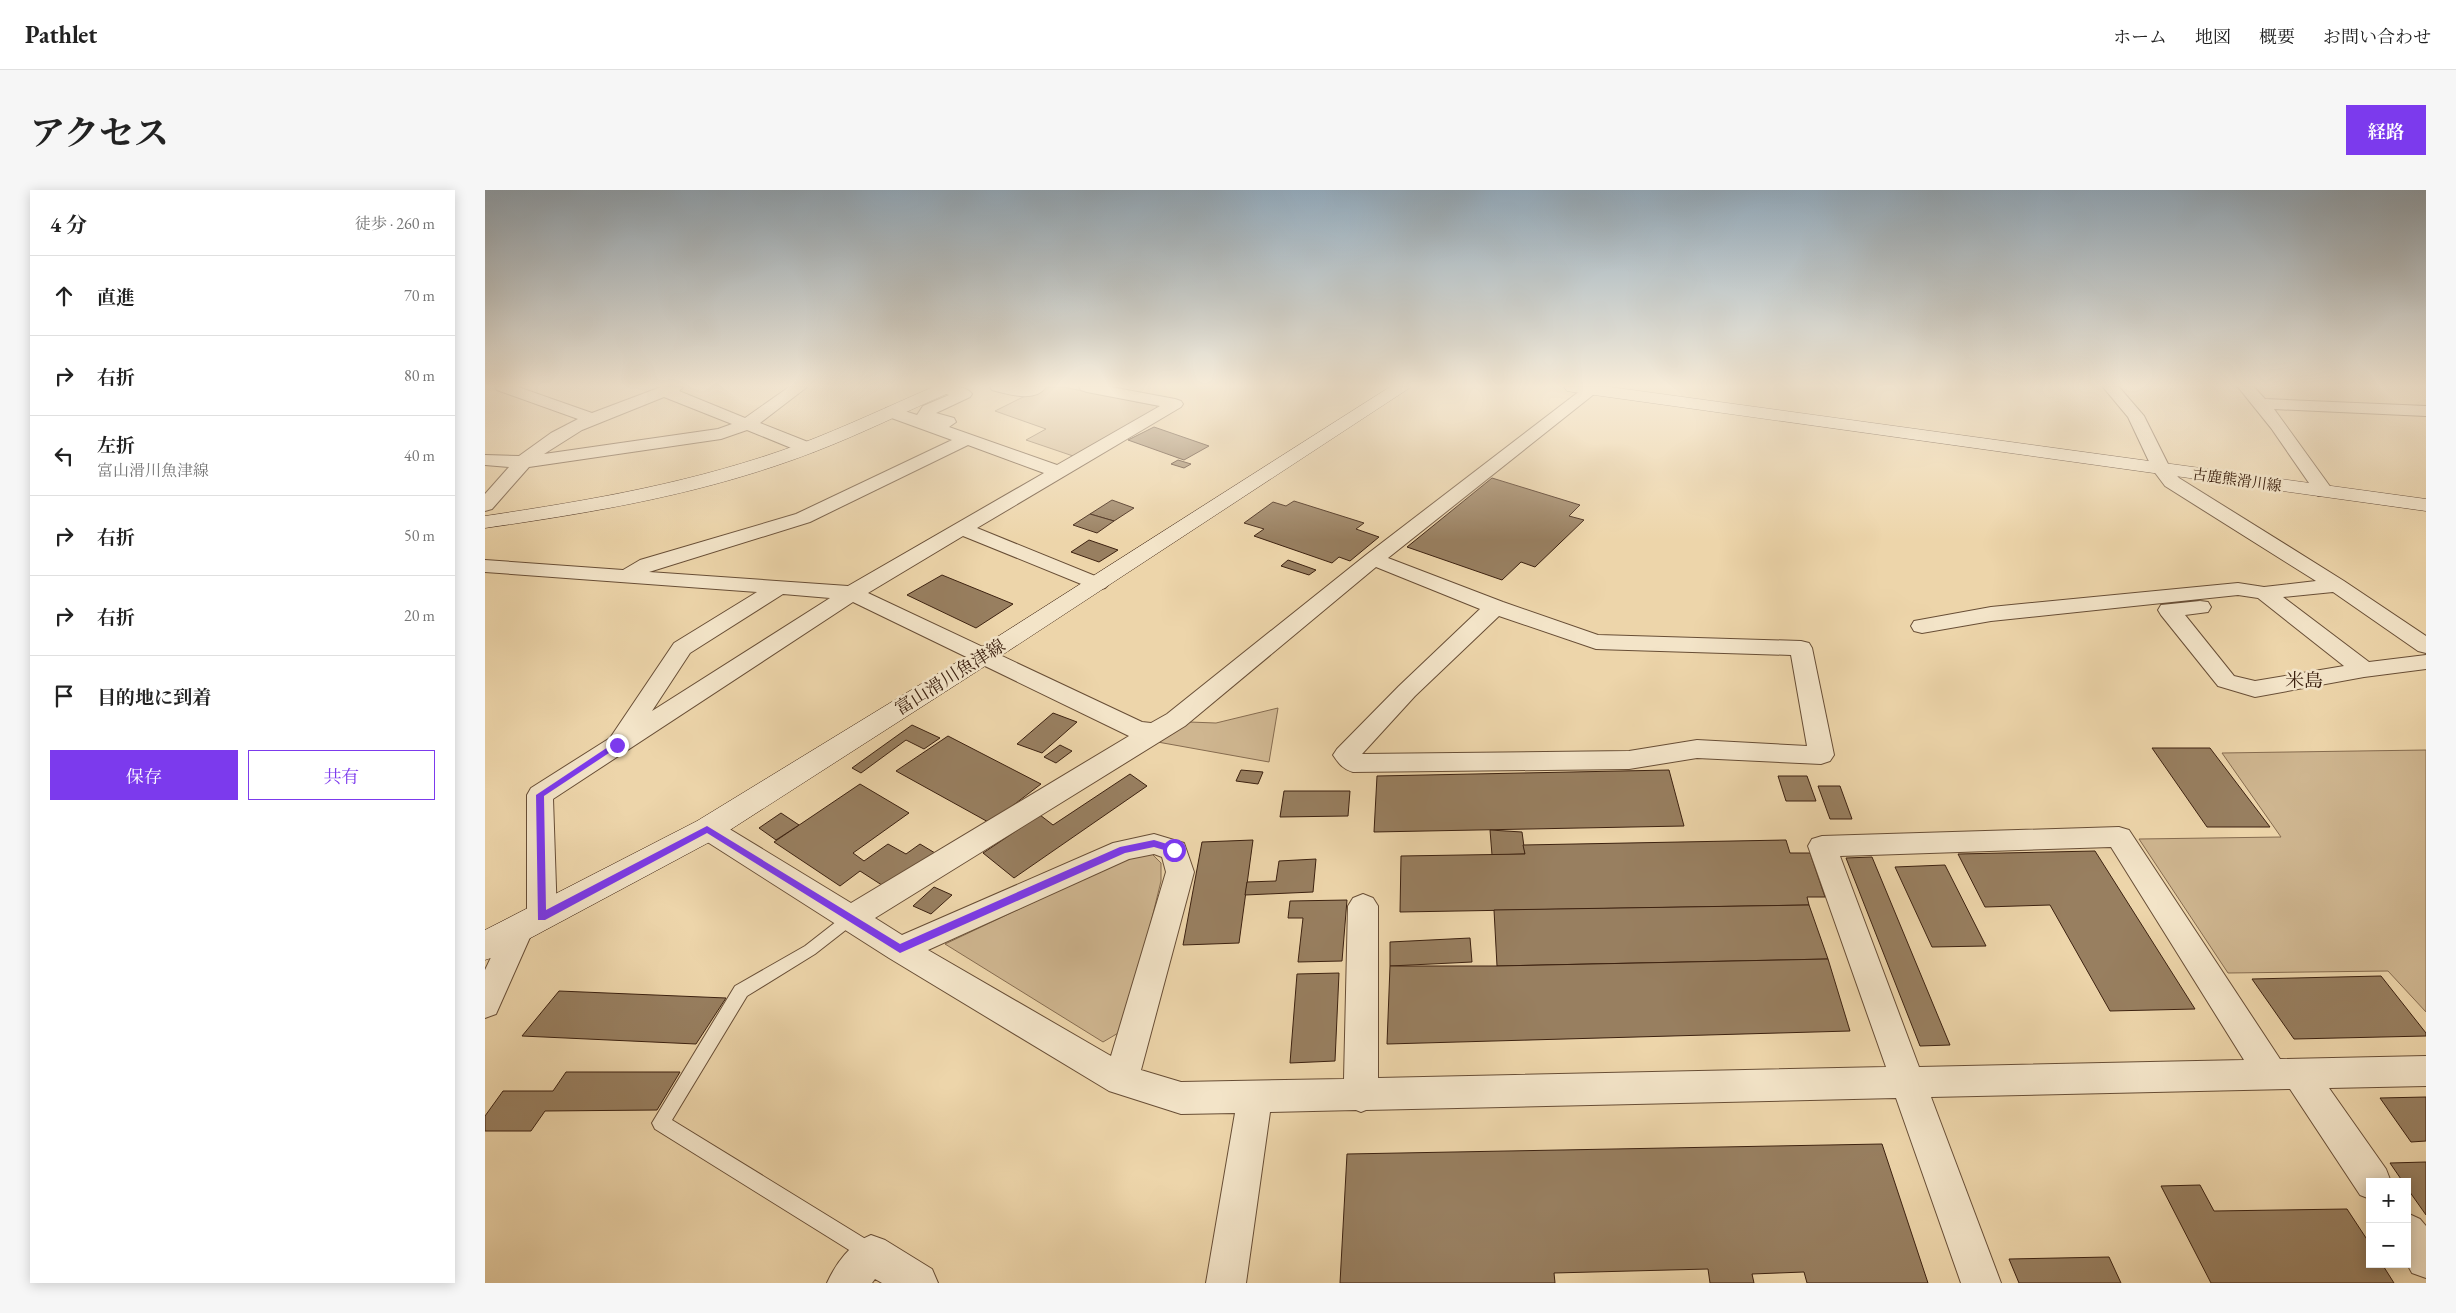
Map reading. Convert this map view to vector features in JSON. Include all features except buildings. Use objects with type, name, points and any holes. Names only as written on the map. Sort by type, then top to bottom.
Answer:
[{"type":"main road","points":[[485,522],[590,507],[656,493],[807,448],[831,438]]},
{"type":"main road","name":"富山滑川魚津線","points":[[485,946],[707,829],[985,656],[1323,438]]},
{"type":"main road","name":"古鹿熊滑川線","points":[[1940,438],[2426,505]]},
{"type":"street","points":[[485,506],[523,462],[556,438]]},
{"type":"street","points":[[485,460],[523,462],[693,438]]},
{"type":"street","points":[[780,438],[807,448]]},
{"type":"street","points":[[960,438],[1058,472]]},
{"type":"street","points":[[485,1004],[531,922],[540,795],[852,593],[1116,438]]},
{"type":"street","points":[[851,918],[1176,720],[1373,559],[1529,438]]},
{"type":"street","points":[[2147,438],[2162,470],[2172,482],[2337,585],[2426,646]]},
{"type":"street","points":[[2285,438],[2325,492]]},
{"type":"street","points":[[626,577],[647,564],[803,518],[965,440]]},
{"type":"street","points":[[962,529],[1098,584]]},
{"type":"street","points":[[1373,559],[1495,607],[1597,642],[1801,648],[1821,755],[1697,749],[1629,760],[1353,763],[1346,755],[1407,691],[1495,607]]},
{"type":"street","points":[[485,566],[852,593],[1137,730],[1155,732]]},
{"type":"street","points":[[2337,585],[2169,610],[2227,682],[2255,689],[2364,670],[2426,662]]},
{"type":"street","points":[[617,745],[682,648],[777,588]]},
{"type":"street","points":[[1922,626],[1991,614],[2238,588],[2268,596],[2364,670]]},
{"type":"street","points":[[707,829],[900,948],[1121,1080],[1181,1098],[1361,1096],[2426,1071]]},
{"type":"street","points":[[1981,1283],[1822,846],[2119,837],[2285,1074],[2370,1178]]},
{"type":"street","points":[[900,948],[1123,850],[1154,844],[1174,850],[1180,872],[1121,1080]]},
{"type":"street","points":[[1361,1096],[1363,906]]},
{"type":"street","points":[[1226,1283],[1255,1098]]},
{"type":"street","points":[[2411,1238],[2426,1260]]},
{"type":"street","points":[[847,1283],[871,1254],[918,1283]]},
{"type":"lane","points":[[851,918],[810,950],[741,991],[661,1123],[871,1254]]},
{"type":"shaded area","points":[[1030,438],[1108,438],[1076,457],[1026,440]]},
{"type":"shaded area","points":[[1278,708],[1269,762],[1152,741],[1174,733],[1189,722],[1216,723]]},
{"type":"shaded area","points":[[2426,750],[2426,1012],[2388,971],[2228,973],[2139,839],[2281,837],[2222,753]]},
{"type":"shaded area","points":[[1136,854],[1152,854],[1161,863],[1161,881],[1125,1029],[1103,1042],[945,944]]},
{"type":"district","name":"米島","points":[[2304,680]]},
{"type":"route","points":[[617,745],[540,795],[542,917],[707,829],[900,948],[1123,850],[1154,844],[1174,850]]}]
